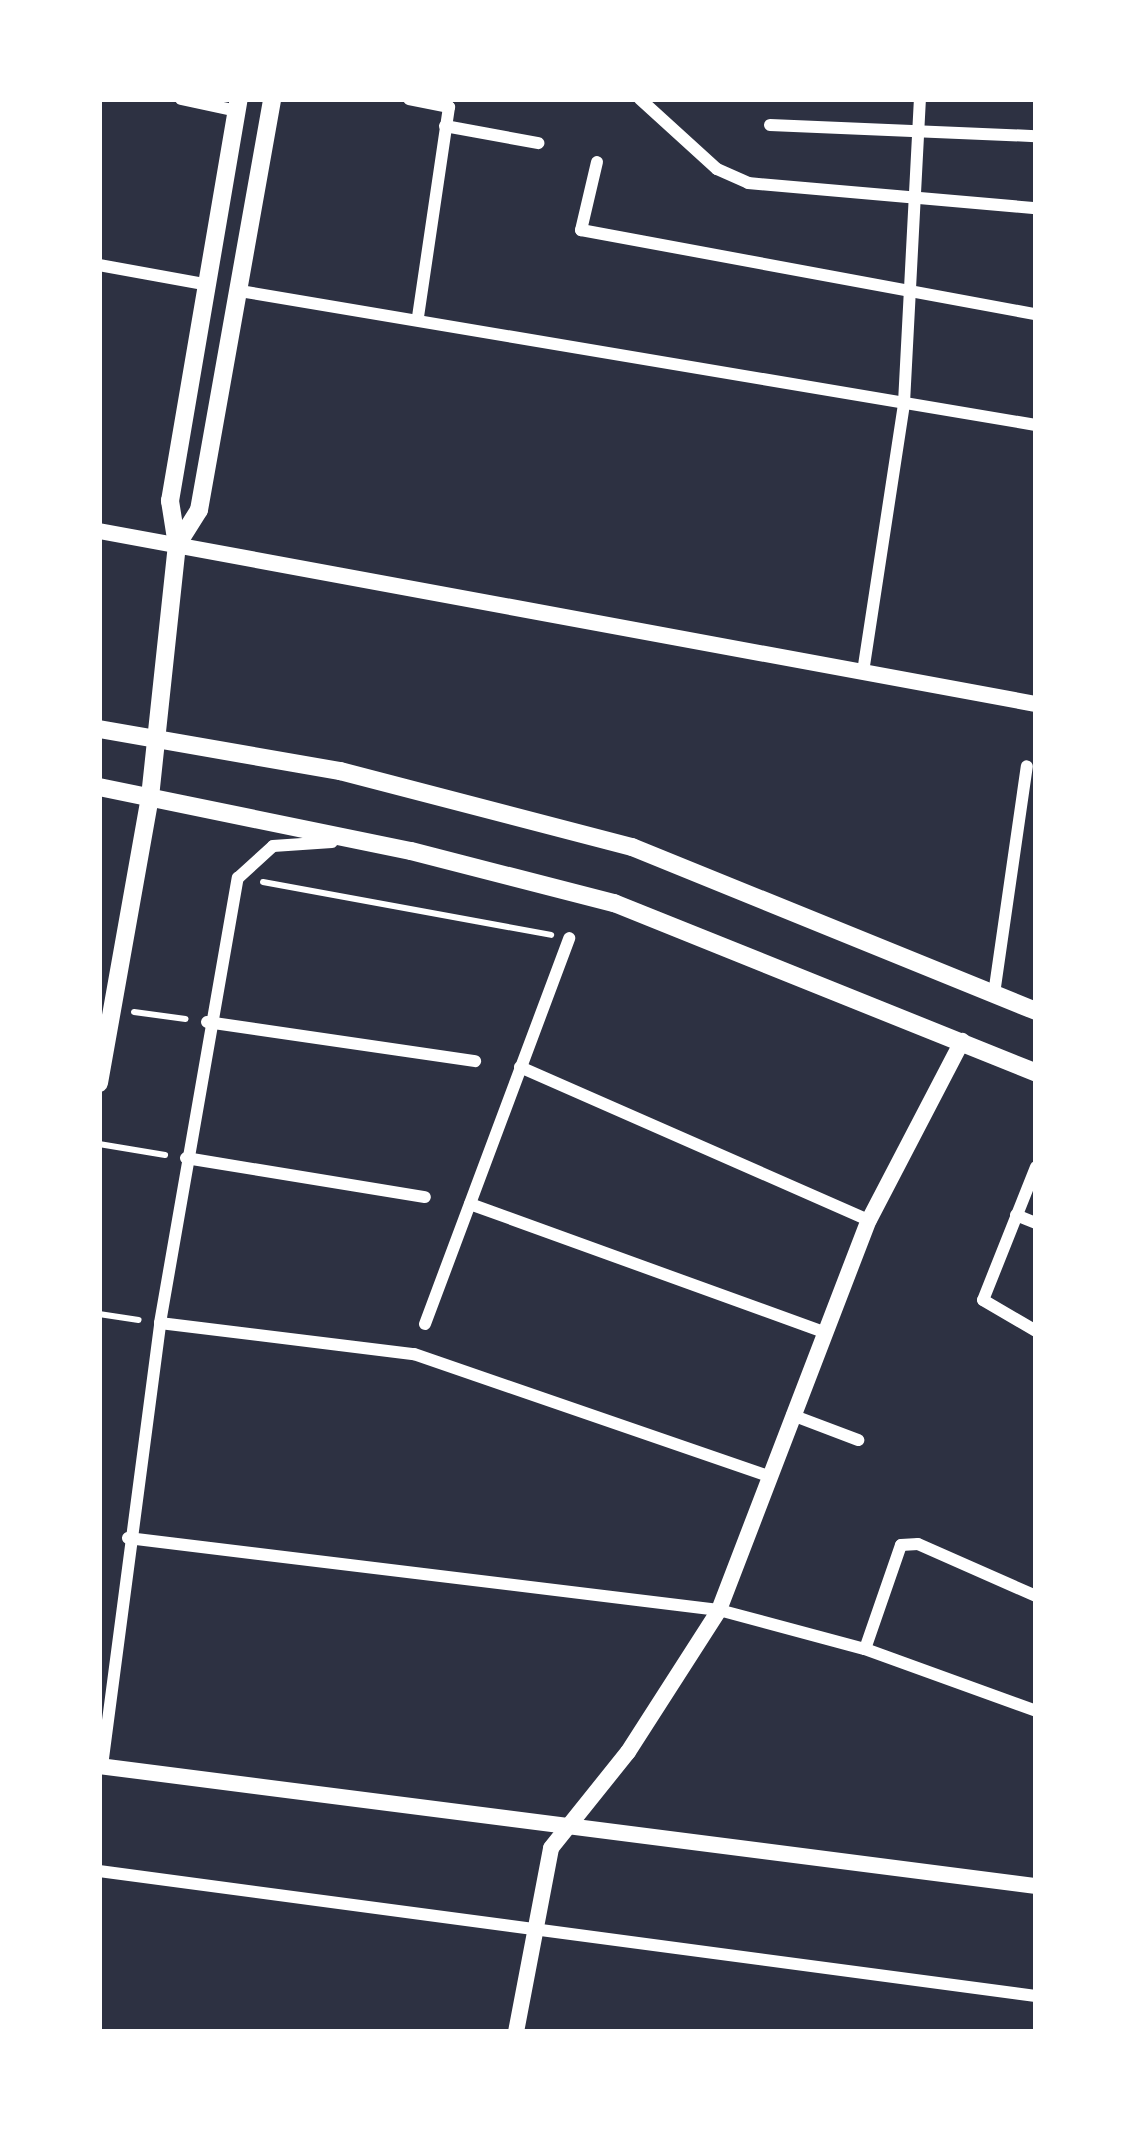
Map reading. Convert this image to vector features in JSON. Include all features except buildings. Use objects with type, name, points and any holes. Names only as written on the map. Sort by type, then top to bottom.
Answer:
[{"type":"main road","points":[[177,545],[199,510],[272,99]]},
{"type":"main road","points":[[99,1083],[102,1044],[150,797],[177,545],[170,501],[238,105]]},
{"type":"main road","points":[[99,729],[340,771],[632,847],[1036,1011]]},
{"type":"main road","points":[[99,788],[411,851],[614,903],[1036,1073]]},
{"type":"street","points":[[181,99],[238,105]]},
{"type":"street","points":[[409,99],[449,107],[418,318]]},
{"type":"street","points":[[640,99],[717,169],[748,183],[1036,208]]},
{"type":"street","points":[[863,672],[904,403],[920,99]]},
{"type":"street","points":[[770,125],[1036,136]]},
{"type":"street","points":[[445,126],[538,143]]},
{"type":"street","points":[[597,162],[581,230],[913,297],[1036,314]]},
{"type":"street","points":[[99,265],[209,285]]},
{"type":"street","points":[[240,291],[1036,425]]},
{"type":"street","points":[[99,532],[1036,704]]},
{"type":"street","points":[[994,994],[1027,766]]},
{"type":"street","points":[[411,851],[274,846],[238,878],[207,1022],[160,1323],[100,1766],[569,1822],[1036,1886]]},
{"type":"street","points":[[425,1324],[568,938]]},
{"type":"street","points":[[207,1022],[475,1060]]},
{"type":"street","points":[[516,2032],[551,1848],[628,1753],[718,1610],[766,1475],[869,1220],[962,1041]]},
{"type":"street","points":[[520,1067],[869,1220]]},
{"type":"street","points":[[186,1158],[425,1197]]},
{"type":"street","points":[[1036,1167],[983,1300],[1036,1331]]},
{"type":"street","points":[[470,1204],[823,1332]]},
{"type":"street","points":[[1016,1215],[1036,1223]]},
{"type":"street","points":[[160,1323],[414,1354],[766,1475]]},
{"type":"street","points":[[792,1415],[858,1440]]},
{"type":"street","points":[[128,1538],[718,1610],[865,1649],[1036,1711]]},
{"type":"street","points":[[865,1649],[902,1545],[918,1544],[1036,1596]]},
{"type":"street","points":[[99,1871],[1036,1996]]},
{"type":"path","points":[[238,878],[568,938]]},
{"type":"path","points":[[112,1009],[207,1022]]},
{"type":"path","points":[[99,1144],[186,1158]]},
{"type":"path","points":[[99,1314],[160,1323]]}]
